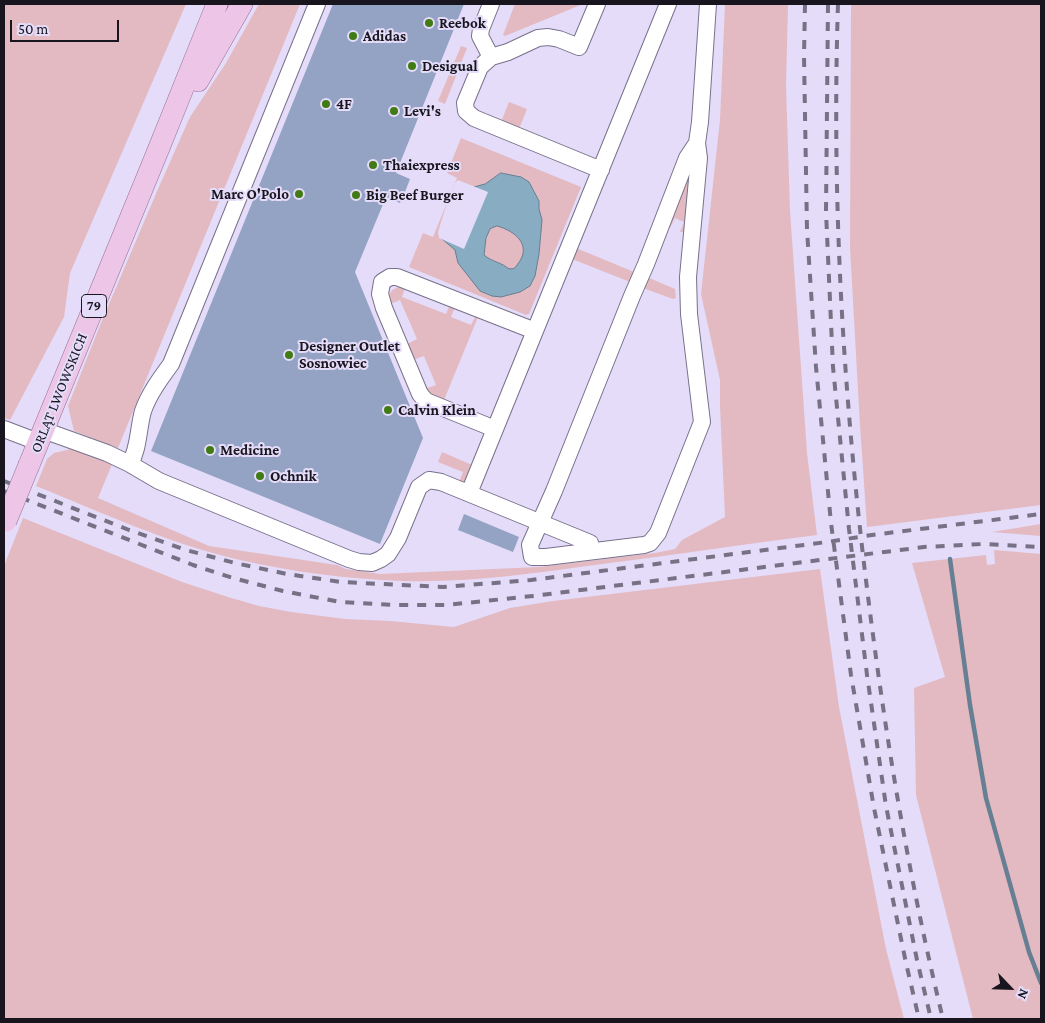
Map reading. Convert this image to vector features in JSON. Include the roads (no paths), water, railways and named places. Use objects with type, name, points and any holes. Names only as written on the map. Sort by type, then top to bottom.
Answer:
[{"type":"main road","name":"ORLĄT LWOWSKICH","points":[[5,524],[217,4]]},
{"type":"main road","name":"ORLĄT LWOWSKICH","points":[[159,148],[242,4]]},
{"type":"lane","points":[[130,464],[135,456],[138,432],[144,411],[152,392],[171,364],[318,4]]},
{"type":"lane","points":[[491,4],[480,36],[491,57]]},
{"type":"lane","points":[[597,4],[579,47],[548,37],[538,38],[508,52],[491,57],[480,67],[465,103],[466,111],[474,118],[601,170]]},
{"type":"lane","points":[[469,493],[668,4]]},
{"type":"lane","points":[[697,143],[687,158],[646,264],[530,545],[532,557],[546,557],[650,543],[658,533],[702,422],[689,314],[688,277],[699,158],[697,143],[708,4]]},
{"type":"lane","points":[[495,429],[426,401],[420,394],[384,308],[380,294],[382,282],[390,277],[397,277],[535,331]]},
{"type":"lane","points":[[4,429],[41,436],[107,453],[159,481],[193,496],[359,562],[372,563],[388,554],[398,538],[419,487],[429,480],[441,482],[590,543],[592,550]]},
{"type":"water","points":[[501,173],[521,177],[529,182],[539,201],[542,220],[535,276],[530,286],[520,292],[501,297],[492,296],[480,291],[458,263],[455,250],[441,238],[474,187],[485,184]],"holes":[[[497,226],[516,236],[523,246],[522,258],[512,269],[484,255],[486,238],[490,229]]]},
{"type":"waterway","points":[[950,559],[970,705],[986,798],[1029,952],[1041,983]]},
{"type":"railway","points":[[805,4],[807,230],[816,367],[831,523],[851,675],[874,808],[919,1019]]},
{"type":"railway","points":[[828,4],[826,212],[833,367],[849,529],[886,806],[917,960],[931,1019]]},
{"type":"railway","points":[[838,4],[836,83],[842,320],[863,557],[894,780],[921,924],[943,1019]]},
{"type":"railway","points":[[4,481],[129,530],[186,550],[235,563],[287,574],[341,582],[443,587],[531,580],[1041,514]]},
{"type":"railway","points":[[4,491],[193,565],[233,578],[283,591],[340,602],[394,605],[446,605],[533,596],[924,547],[983,544],[1041,547]]},
{"type":"place","name":"Reebok","points":[[429,23]]},
{"type":"place","name":"Adidas","points":[[353,36]]},
{"type":"place","name":"Desigual","points":[[412,66]]},
{"type":"place","name":"4F","points":[[326,104]]},
{"type":"place","name":"Levi's","points":[[394,111]]},
{"type":"place","name":"Thaiexpress","points":[[373,165]]},
{"type":"place","name":"Marc O'Polo","points":[[299,194]]},
{"type":"place","name":"Big Beef Burger","points":[[356,195]]},
{"type":"place","name":"Designer Outlet Sosnowiec","points":[[289,355]]},
{"type":"place","name":"Calvin Klein","points":[[388,410]]},
{"type":"place","name":"Medicine","points":[[210,450]]},
{"type":"place","name":"Ochnik","points":[[260,476]]}]
